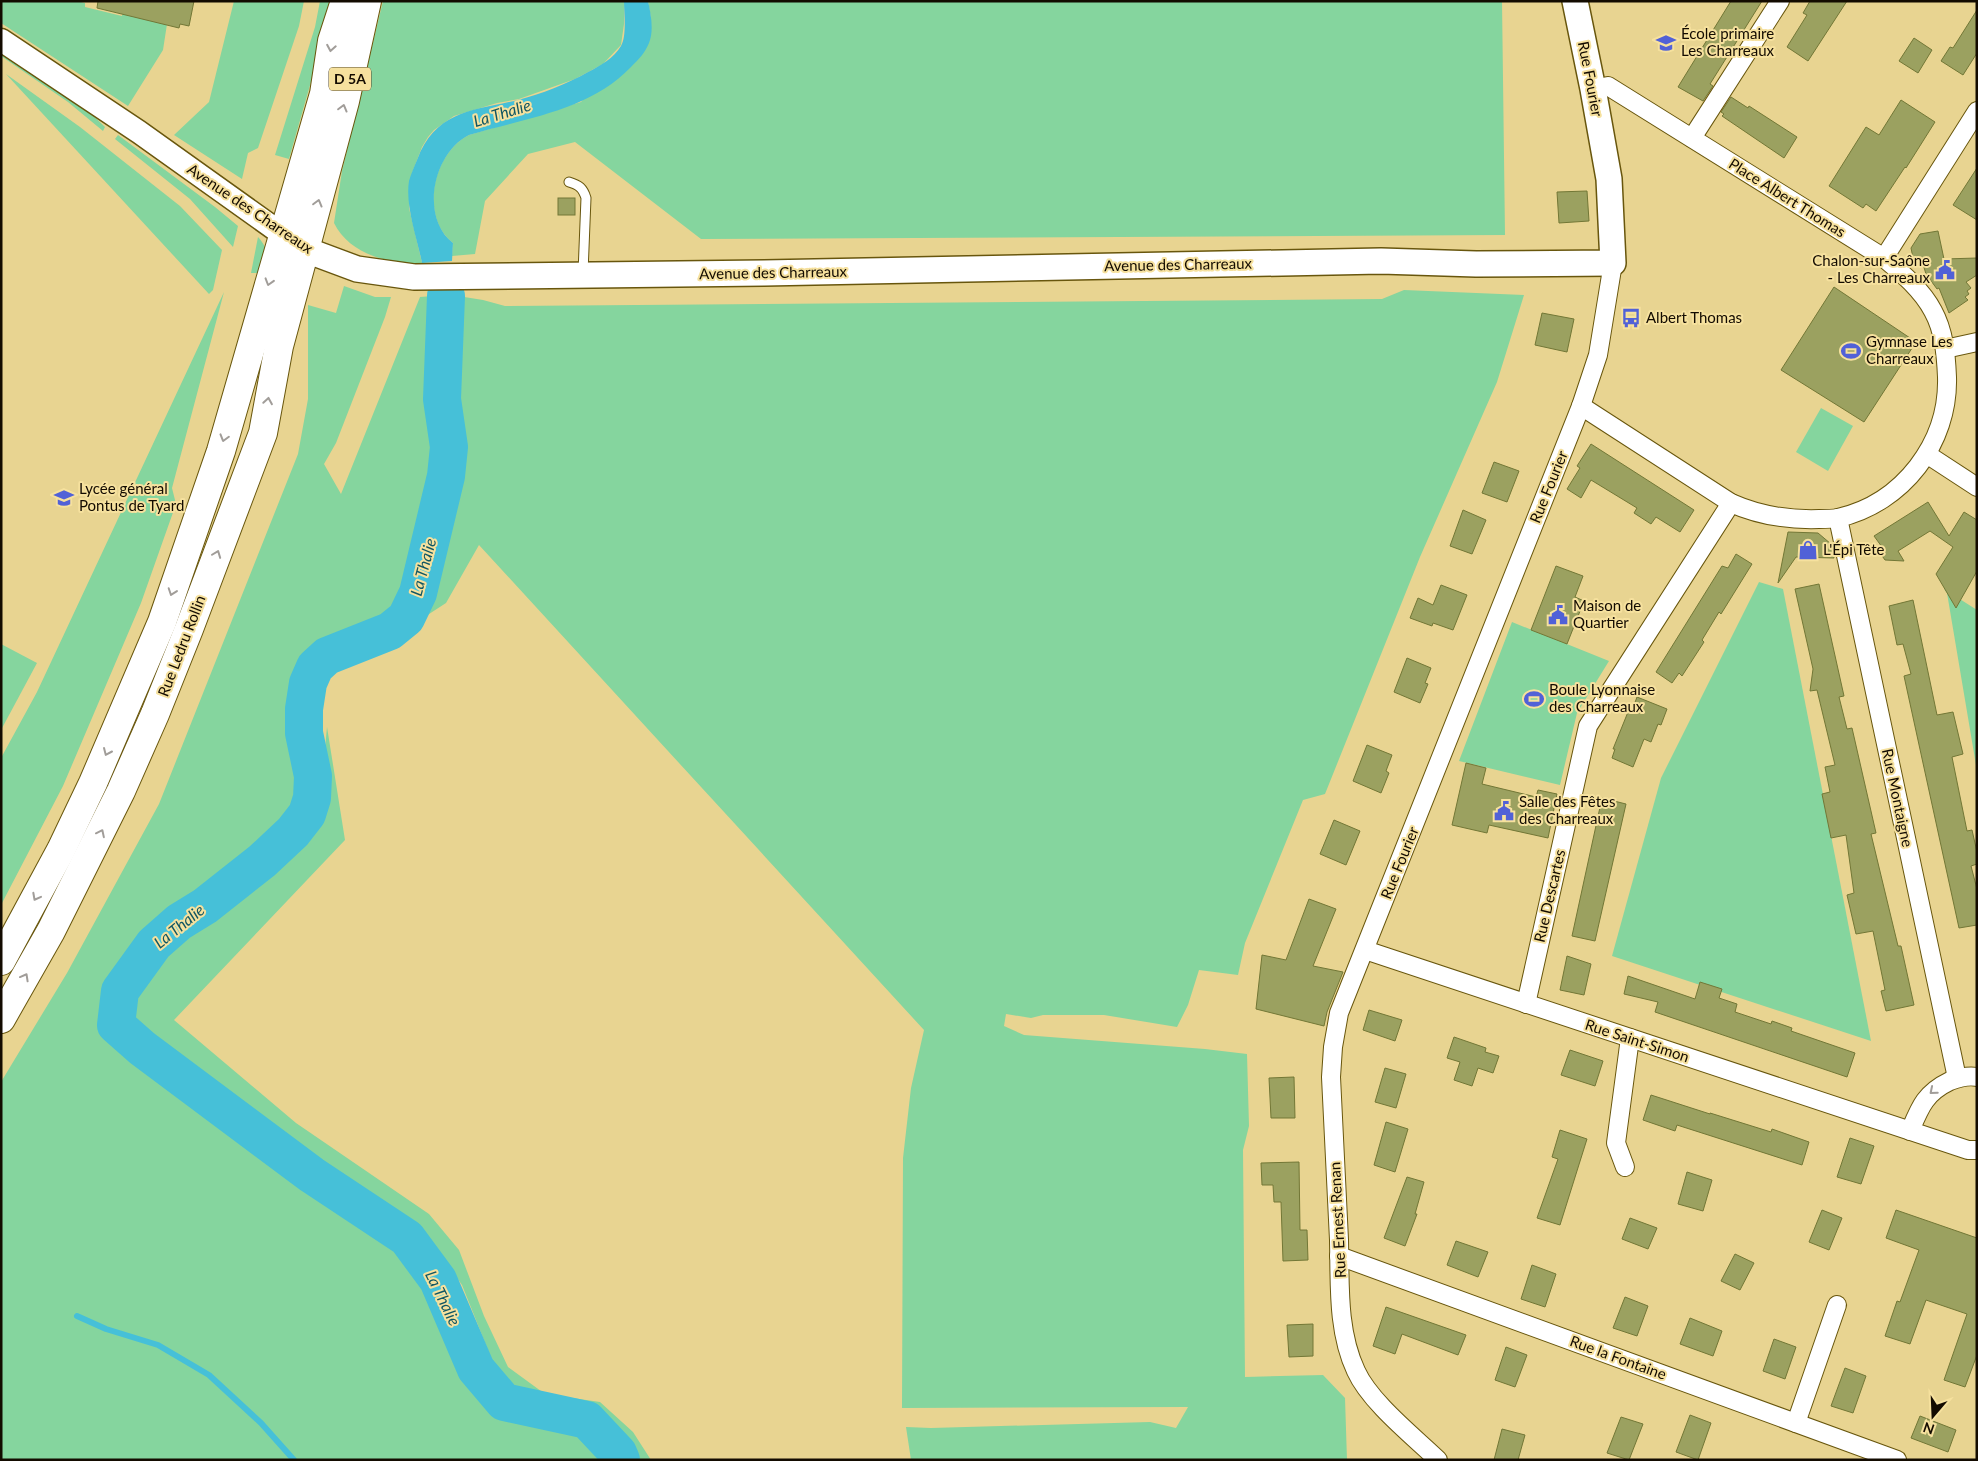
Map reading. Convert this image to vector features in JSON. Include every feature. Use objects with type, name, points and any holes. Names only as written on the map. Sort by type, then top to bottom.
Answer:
[{"type":"main road","name":"D 5A","points":[[295,243],[324,94],[332,41],[345,1]]},
{"type":"main road","name":"D 5A","points":[[295,243],[345,101],[368,1]]},
{"type":"main road","name":"Rue Fourier","points":[[1575,1],[1609,179],[1614,263]]},
{"type":"main road","name":"Avenue des Charreaux","points":[[295,243],[357,269],[414,277],[583,276],[1381,261],[1476,264],[1614,263]]},
{"type":"main road","name":"Rue Ledru Rollin","points":[[1,960],[61,850],[93,783],[162,622],[295,243]]},
{"type":"main road","name":"Rue Ledru Rollin","points":[[1,1019],[51,930],[96,843],[155,714],[263,434],[295,243]]},
{"type":"street","points":[[1692,138],[1780,1]]},
{"type":"street","name":"Avenue des Charreaux","points":[[1,40],[139,132],[295,243]]},
{"type":"street","name":"Place Albert Thomas","points":[[1581,406],[1731,503],[1750,511],[1780,518],[1838,518],[1867,507],[1898,489],[1928,455],[1940,430],[1947,395],[1945,349],[1942,334],[1933,310],[1902,273],[1884,258],[1608,86],[1593,89]]},
{"type":"street","points":[[1884,258],[1977,112]]},
{"type":"street","name":"Rue Fourier","points":[[1365,950],[1581,406],[1598,355],[1614,263]]},
{"type":"street","points":[[1945,349],[1977,342]]},
{"type":"street","points":[[1928,455],[1977,487]]},
{"type":"street","name":"Rue Descartes","points":[[1526,1004],[1588,726],[1731,503]]},
{"type":"street","name":"Rue Montaigne","points":[[1838,518],[1957,1078]]},
{"type":"street","name":"Rue Saint-Simon","points":[[1365,950],[1968,1150],[1977,1150]]},
{"type":"street","name":"Rue Ernest Renan","points":[[1365,950],[1340,1013],[1333,1046],[1331,1077],[1343,1328],[1348,1352],[1356,1372],[1369,1392],[1438,1460]]},
{"type":"street","points":[[1625,1167],[1616,1143],[1630,1038]]},
{"type":"street","points":[[1910,1131],[1920,1106],[1928,1095],[1939,1086],[1957,1078],[1977,1077]]},
{"type":"street","name":"Rue la Fontaine","points":[[1339,1256],[1897,1460]]},
{"type":"street","points":[[1796,1423],[1837,1305]]},
{"type":"lane","points":[[569,182],[577,184],[584,189],[586,198],[583,276]]},
{"type":"green space","points":[[1,1],[77,1],[85,3],[85,7],[122,16],[123,10],[167,24],[163,50],[128,106],[1,23]]},
{"type":"green space","points":[[234,1],[304,1],[299,26],[258,148],[248,153],[242,179],[174,135],[209,102]]},
{"type":"green space","points":[[320,1],[334,1],[289,159],[275,155],[315,27]]},
{"type":"green space","points":[[383,1],[624,1],[624,24],[621,45],[603,64],[575,79],[519,99],[497,103],[454,116],[434,130],[428,137],[412,173],[409,208],[422,263],[397,262],[360,250],[341,234],[334,223],[342,171]]},
{"type":"green space","points":[[648,1],[1502,1],[1505,235],[701,239],[575,142],[528,154],[485,201],[475,254],[452,256],[453,243],[442,231],[436,217],[434,202],[439,170],[447,156],[457,144],[469,135],[581,102],[651,18]]},
{"type":"green space","points":[[1,52],[79,102],[105,127],[103,131],[68,102],[1,56]]},
{"type":"green space","points":[[6,74],[80,127],[180,206],[222,250],[213,290],[209,294]]},
{"type":"green space","points":[[118,135],[238,226],[233,247],[190,199],[115,139]]},
{"type":"green space","points":[[258,237],[266,250],[266,263],[263,273],[251,273]]},
{"type":"green space","points":[[344,286],[375,297],[391,297],[336,443],[324,464],[341,494],[420,297],[433,296],[430,384],[439,447],[433,486],[405,580],[391,617],[365,627],[318,651],[302,668],[297,699],[296,732],[305,774],[304,796],[295,816],[264,844],[201,894],[153,928],[114,979],[104,1024],[118,1041],[302,1181],[396,1242],[429,1280],[460,1364],[494,1409],[525,1419],[578,1427],[606,1460],[1,1460],[1,1082],[67,973],[159,804],[298,454],[308,399],[308,305],[336,313]]},
{"type":"green space","points":[[1404,290],[1524,295],[1497,382],[1420,557],[1325,794],[1303,800],[1245,943],[1238,975],[1199,970],[1188,1005],[1177,1027],[1104,1015],[1043,1015],[1031,1018],[1006,1014],[1004,1026],[1024,1035],[1247,1054],[1249,1126],[1243,1150],[1245,1377],[1323,1375],[1345,1398],[1347,1460],[911,1460],[906,1427],[931,1428],[1150,1422],[1176,1428],[1188,1407],[902,1408],[903,1158],[911,1088],[924,1030],[479,545],[446,603],[426,616],[462,476],[461,449],[452,411],[452,368],[458,296],[505,306],[1382,299]]},
{"type":"green space","points":[[224,292],[172,488],[176,504],[141,603],[63,786],[1,905],[1,758],[37,692]]},
{"type":"green space","points":[[1821,408],[1853,426],[1828,471],[1796,452]]},
{"type":"green space","points":[[1759,582],[1783,589],[1871,1041],[1612,956],[1661,778]]},
{"type":"green space","points":[[1944,589],[1977,610],[1977,771],[1947,593]]},
{"type":"green space","name":"Boule Lyonnaise des Charreaux","points":[[1512,622],[1609,661],[1577,713],[1560,785],[1459,761]]},
{"type":"green space","points":[[1,644],[37,663],[1,730]]},
{"type":"green space","points":[[327,727],[345,840],[174,1020],[296,1123],[429,1214],[459,1250],[484,1316],[508,1367],[545,1394],[600,1402],[633,1432],[651,1460],[636,1460],[631,1448],[591,1412],[523,1395],[507,1384],[494,1365],[462,1285],[442,1256],[414,1229],[330,1175],[128,1024],[132,1000],[154,967],[179,938],[302,840],[319,816]]},
{"type":"water","points":[[624,1],[648,1],[652,28],[649,43],[641,56],[614,82],[596,94],[534,118],[469,135],[457,143],[447,155],[440,170],[435,185],[434,201],[436,217],[442,231],[453,243],[452,261],[422,263],[410,211],[408,191],[409,181],[416,163],[434,131],[458,115],[545,92],[571,81],[606,61],[615,54],[623,41],[625,30]]},
{"type":"building","points":[[98,1],[194,1],[189,26],[180,24],[179,28],[97,8]]},
{"type":"building","points":[[1731,1],[1762,1],[1710,84],[1713,86],[1703,101],[1678,87]]},
{"type":"building","points":[[1810,1],[1847,1],[1808,61],[1787,47],[1807,15],[1803,13]]},
{"type":"building","points":[[1977,10],[1977,53],[1963,75],[1941,61],[1950,47],[1953,48]]},
{"type":"building","points":[[1914,38],[1932,50],[1918,73],[1899,61]]},
{"type":"building","points":[[1731,97],[1748,108],[1749,106],[1797,137],[1784,158],[1722,116],[1724,114],[1721,112]]},
{"type":"building","points":[[1901,100],[1935,122],[1876,211],[1866,204],[1863,208],[1829,186],[1866,127],[1879,135]]},
{"type":"building","points":[[1977,168],[1977,220],[1953,205]]},
{"type":"building","points":[[1587,191],[1589,221],[1559,223],[1557,192]]},
{"type":"building","points":[[558,198],[575,198],[575,215],[558,215]]},
{"type":"building","points":[[1938,231],[1944,259],[1977,258],[1977,275],[1966,282],[1971,288],[1967,291],[1969,294],[1965,297],[1968,300],[1949,313],[1939,288],[1937,289],[1926,274],[1922,261],[1914,263],[1911,248],[1920,234]]},
{"type":"building","name":"Gymnase Les Charreaux","points":[[1834,287],[1916,342],[1864,422],[1781,370]]},
{"type":"building","points":[[1542,313],[1574,319],[1567,352],[1535,345]]},
{"type":"building","points":[[1591,444],[1694,510],[1680,532],[1656,517],[1651,524],[1634,513],[1637,508],[1591,480],[1581,498],[1567,489],[1580,468],[1577,466]]},
{"type":"building","points":[[1494,462],[1519,471],[1507,502],[1482,493]]},
{"type":"building","points":[[1928,502],[1949,536],[1964,512],[1977,520],[1977,571],[1956,608],[1936,574],[1953,547],[1930,531],[1898,551],[1904,561],[1885,560],[1878,550],[1882,547],[1874,536]]},
{"type":"building","points":[[1463,510],[1486,520],[1472,554],[1450,546]]},
{"type":"building","name":"L'Épi Tête","points":[[1788,532],[1818,533],[1831,544],[1834,558],[1796,557],[1778,583]]},
{"type":"building","points":[[1736,554],[1752,564],[1721,614],[1719,612],[1702,640],[1704,642],[1682,676],[1679,673],[1672,683],[1656,672],[1722,566],[1728,568]]},
{"type":"building","name":"Maison de Quartier","points":[[1556,566],[1583,576],[1575,597],[1584,601],[1567,644],[1531,630]]},
{"type":"building","points":[[1819,584],[1844,696],[1839,697],[1847,729],[1852,728],[1876,833],[1871,834],[1898,946],[1901,946],[1914,1005],[1886,1011],[1881,991],[1885,990],[1873,931],[1856,934],[1847,895],[1854,893],[1846,835],[1831,838],[1822,794],[1830,792],[1825,767],[1835,765],[1817,690],[1810,691],[1813,669],[1795,589]]},
{"type":"building","points":[[1441,585],[1467,595],[1453,630],[1433,623],[1432,626],[1410,618],[1418,598],[1433,605]]},
{"type":"building","points":[[1913,600],[1937,715],[1953,712],[1963,754],[1952,757],[1967,831],[1972,830],[1977,852],[1977,864],[1971,866],[1977,889],[1977,925],[1959,928],[1904,676],[1911,674],[1903,644],[1897,645],[1889,606]]},
{"type":"building","points":[[1407,658],[1431,668],[1425,683],[1428,684],[1420,703],[1394,692]]},
{"type":"building","points":[[1637,697],[1667,709],[1661,725],[1658,724],[1651,742],[1644,739],[1633,767],[1612,758],[1615,749],[1613,749],[1628,712],[1631,713]]},
{"type":"building","points":[[1367,745],[1392,755],[1386,771],[1389,773],[1381,793],[1353,781]]},
{"type":"building","name":"Salle des Fêtes des Charreaux","points":[[1466,763],[1486,768],[1482,784],[1536,797],[1538,790],[1557,794],[1548,838],[1489,825],[1487,833],[1452,825]]},
{"type":"building","points":[[1602,798],[1626,804],[1595,941],[1572,936]]},
{"type":"building","points":[[1334,820],[1360,831],[1346,865],[1320,854]]},
{"type":"building","points":[[1309,899],[1336,909],[1313,966],[1343,972],[1327,1012],[1324,1026],[1256,1009],[1262,955],[1286,960]]},
{"type":"building","points":[[1567,956],[1591,964],[1584,995],[1560,990]]},
{"type":"building","points":[[1628,976],[1695,999],[1700,982],[1722,989],[1719,998],[1737,1004],[1735,1012],[1771,1024],[1772,1021],[1792,1028],[1791,1031],[1855,1053],[1847,1077],[1655,1012],[1658,1002],[1624,994]]},
{"type":"building","points":[[1369,1010],[1402,1020],[1395,1041],[1363,1030]]},
{"type":"building","points":[[1454,1037],[1486,1048],[1485,1052],[1499,1056],[1493,1073],[1478,1068],[1472,1086],[1454,1080],[1460,1062],[1447,1058]]},
{"type":"building","points":[[1570,1050],[1603,1061],[1595,1086],[1561,1075]]},
{"type":"building","points":[[1385,1068],[1406,1074],[1396,1108],[1375,1102]]},
{"type":"building","points":[[1294,1077],[1295,1118],[1271,1118],[1269,1078]]},
{"type":"building","points":[[1651,1095],[1771,1132],[1772,1129],[1809,1142],[1802,1165],[1677,1125],[1675,1131],[1643,1120]]},
{"type":"building","points":[[1386,1122],[1408,1129],[1395,1172],[1374,1165]]},
{"type":"building","points":[[1560,1130],[1587,1139],[1560,1225],[1537,1218],[1558,1159],[1552,1157]]},
{"type":"building","points":[[1850,1138],[1874,1146],[1861,1184],[1837,1177]]},
{"type":"building","points":[[1299,1162],[1300,1230],[1307,1230],[1308,1260],[1283,1261],[1281,1202],[1274,1202],[1273,1185],[1262,1185],[1261,1163]]},
{"type":"building","points":[[1687,1172],[1712,1180],[1703,1211],[1678,1204]]},
{"type":"building","points":[[1407,1177],[1424,1182],[1415,1214],[1417,1214],[1405,1246],[1384,1238]]},
{"type":"building","points":[[1822,1210],[1842,1218],[1829,1250],[1809,1242]]},
{"type":"building","points":[[1896,1210],[1977,1238],[1977,1355],[1965,1387],[1944,1380],[1967,1314],[1926,1300],[1910,1344],[1885,1336],[1897,1301],[1900,1302],[1919,1250],[1886,1238]]},
{"type":"building","points":[[1630,1218],[1657,1228],[1648,1249],[1622,1239]]},
{"type":"building","points":[[1456,1241],[1488,1252],[1478,1277],[1447,1265]]},
{"type":"building","points":[[1735,1254],[1754,1263],[1740,1290],[1721,1281]]},
{"type":"building","points":[[1532,1265],[1556,1274],[1545,1307],[1521,1299]]},
{"type":"building","points":[[1625,1297],[1648,1306],[1637,1336],[1613,1328]]},
{"type":"building","points":[[1386,1307],[1466,1335],[1458,1355],[1402,1334],[1395,1354],[1373,1346]]},
{"type":"building","points":[[1690,1318],[1722,1331],[1713,1356],[1680,1344]]},
{"type":"building","points":[[1313,1324],[1313,1356],[1289,1357],[1287,1325]]},
{"type":"building","points":[[1774,1339],[1796,1347],[1785,1379],[1763,1371]]},
{"type":"building","points":[[1506,1347],[1527,1355],[1515,1387],[1495,1380]]},
{"type":"building","points":[[1845,1368],[1866,1376],[1853,1413],[1831,1406]]},
{"type":"building","points":[[1690,1415],[1711,1423],[1698,1460],[1676,1452]]},
{"type":"building","points":[[1920,1416],[1956,1430],[1948,1452],[1911,1438]]},
{"type":"building","points":[[1621,1417],[1643,1424],[1629,1460],[1607,1453]]},
{"type":"building","points":[[1502,1429],[1525,1435],[1518,1460],[1494,1460]]},
{"type":"waterway","name":"La Thalie","points":[[446,296],[442,399],[449,447],[446,476],[418,593],[406,618],[390,631],[327,656],[315,667],[308,683],[304,709],[304,733],[313,776],[312,798],[307,814],[293,832],[262,861],[205,906],[179,922],[154,944],[120,991],[116,1025],[142,1048],[312,1175],[407,1238],[438,1280],[476,1369],[504,1402],[587,1420],[618,1453],[621,1460]]},
{"type":"waterway","points":[[77,1316],[106,1329],[158,1345],[209,1375],[261,1423],[294,1460]]},
{"type":"place","name":"École primaire Les Charreaux","points":[[1666,43]]},
{"type":"place","name":"Chalon-sur-Saône - Les Charreaux","points":[[1945,270]]},
{"type":"place","name":"Albert Thomas","points":[[1631,318]]},
{"type":"place","name":"Gymnase Les Charreaux","points":[[1851,351]]},
{"type":"place","name":"Lycée général Pontus de Tyard","points":[[64,498]]},
{"type":"place","name":"L'Épi Tête","points":[[1808,550]]},
{"type":"place","name":"Maison de Quartier","points":[[1558,615]]},
{"type":"place","name":"Boule Lyonnaise des Charreaux","points":[[1534,699]]},
{"type":"place","name":"Salle des Fêtes des Charreaux","points":[[1504,811]]}]
